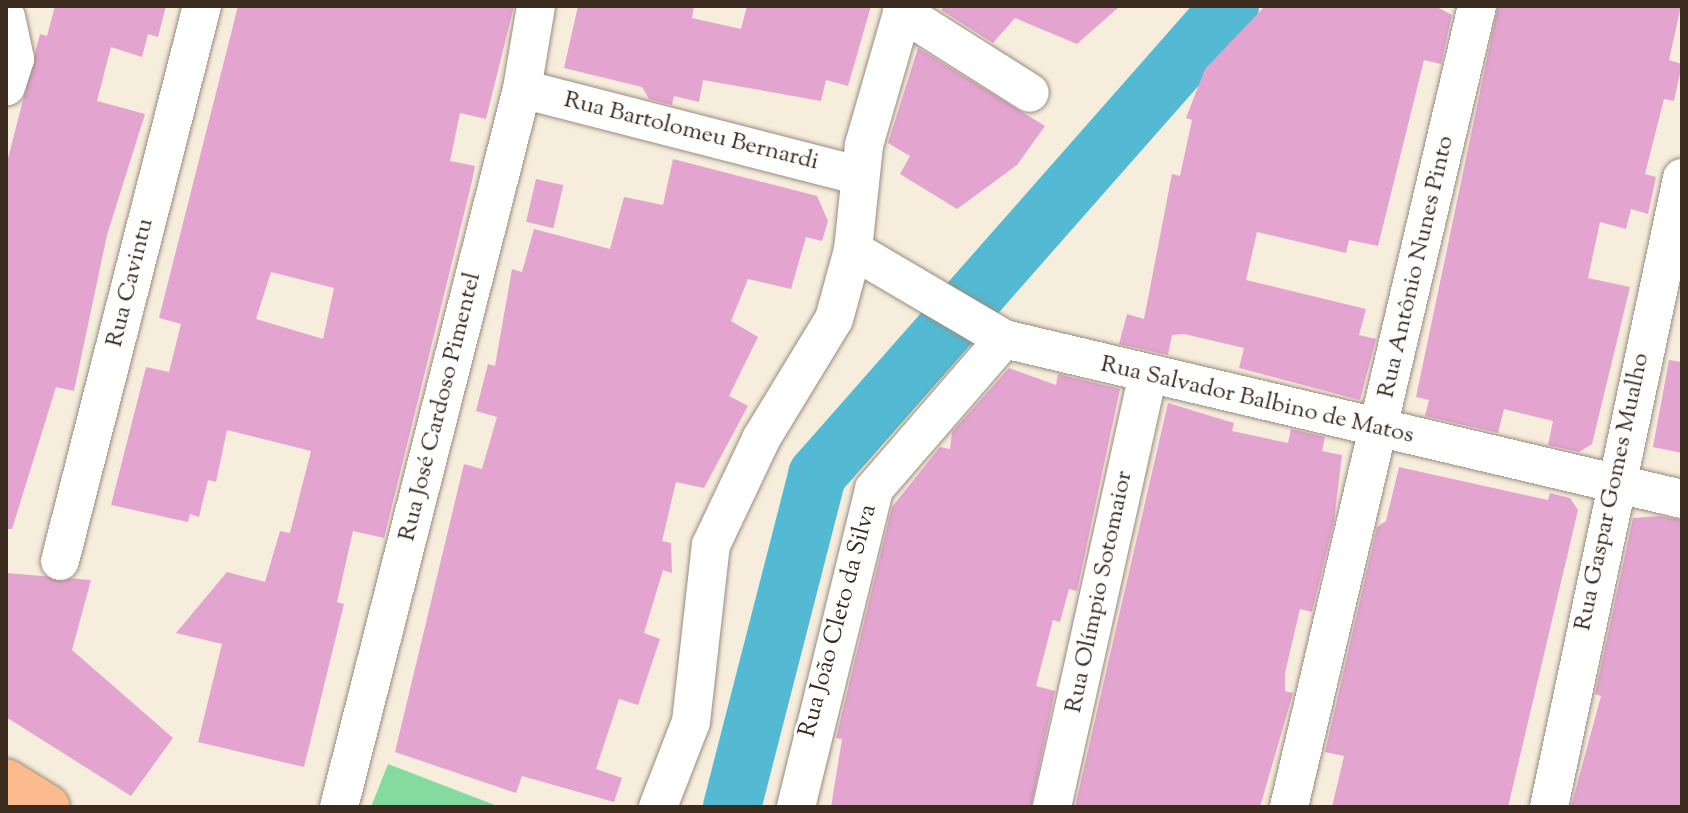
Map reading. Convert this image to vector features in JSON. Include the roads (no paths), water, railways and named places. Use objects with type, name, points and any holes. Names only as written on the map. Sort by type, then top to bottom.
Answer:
[{"type":"main road","points":[[6,781],[48,807]]},
{"type":"street","name":"Rua Cavintu","points":[[60,561],[202,6]]},
{"type":"street","name":"Rua José Cardoso Pimentel","points":[[339,807],[522,89],[536,6]]},
{"type":"street","name":"Rua Antônio Nunes Pinto","points":[[1289,807],[1380,430],[1477,6]]},
{"type":"street","points":[[658,807],[691,722],[711,545],[761,439],[834,319],[853,250],[860,176],[903,9],[1030,93]]},
{"type":"street","points":[[6,17],[15,46],[6,87]]},
{"type":"street","name":"Rua Bartolomeu Bernardi","points":[[522,89],[860,176]]},
{"type":"street","name":"Rua Gaspar Gomes Mualho","points":[[1549,807],[1612,483],[1682,178]]},
{"type":"street","name":"Rua Salvador Balbino de Matos","points":[[853,250],[993,332],[1147,377],[1682,499]]},
{"type":"street","name":"Rua João Cleto da Silva","points":[[796,807],[874,489],[993,332]]},
{"type":"street","name":"Rua Olímpio Sotomaior","points":[[1052,807],[1147,377]]},
{"type":"waterway","points":[[732,807],[817,475],[1230,6]]}]
